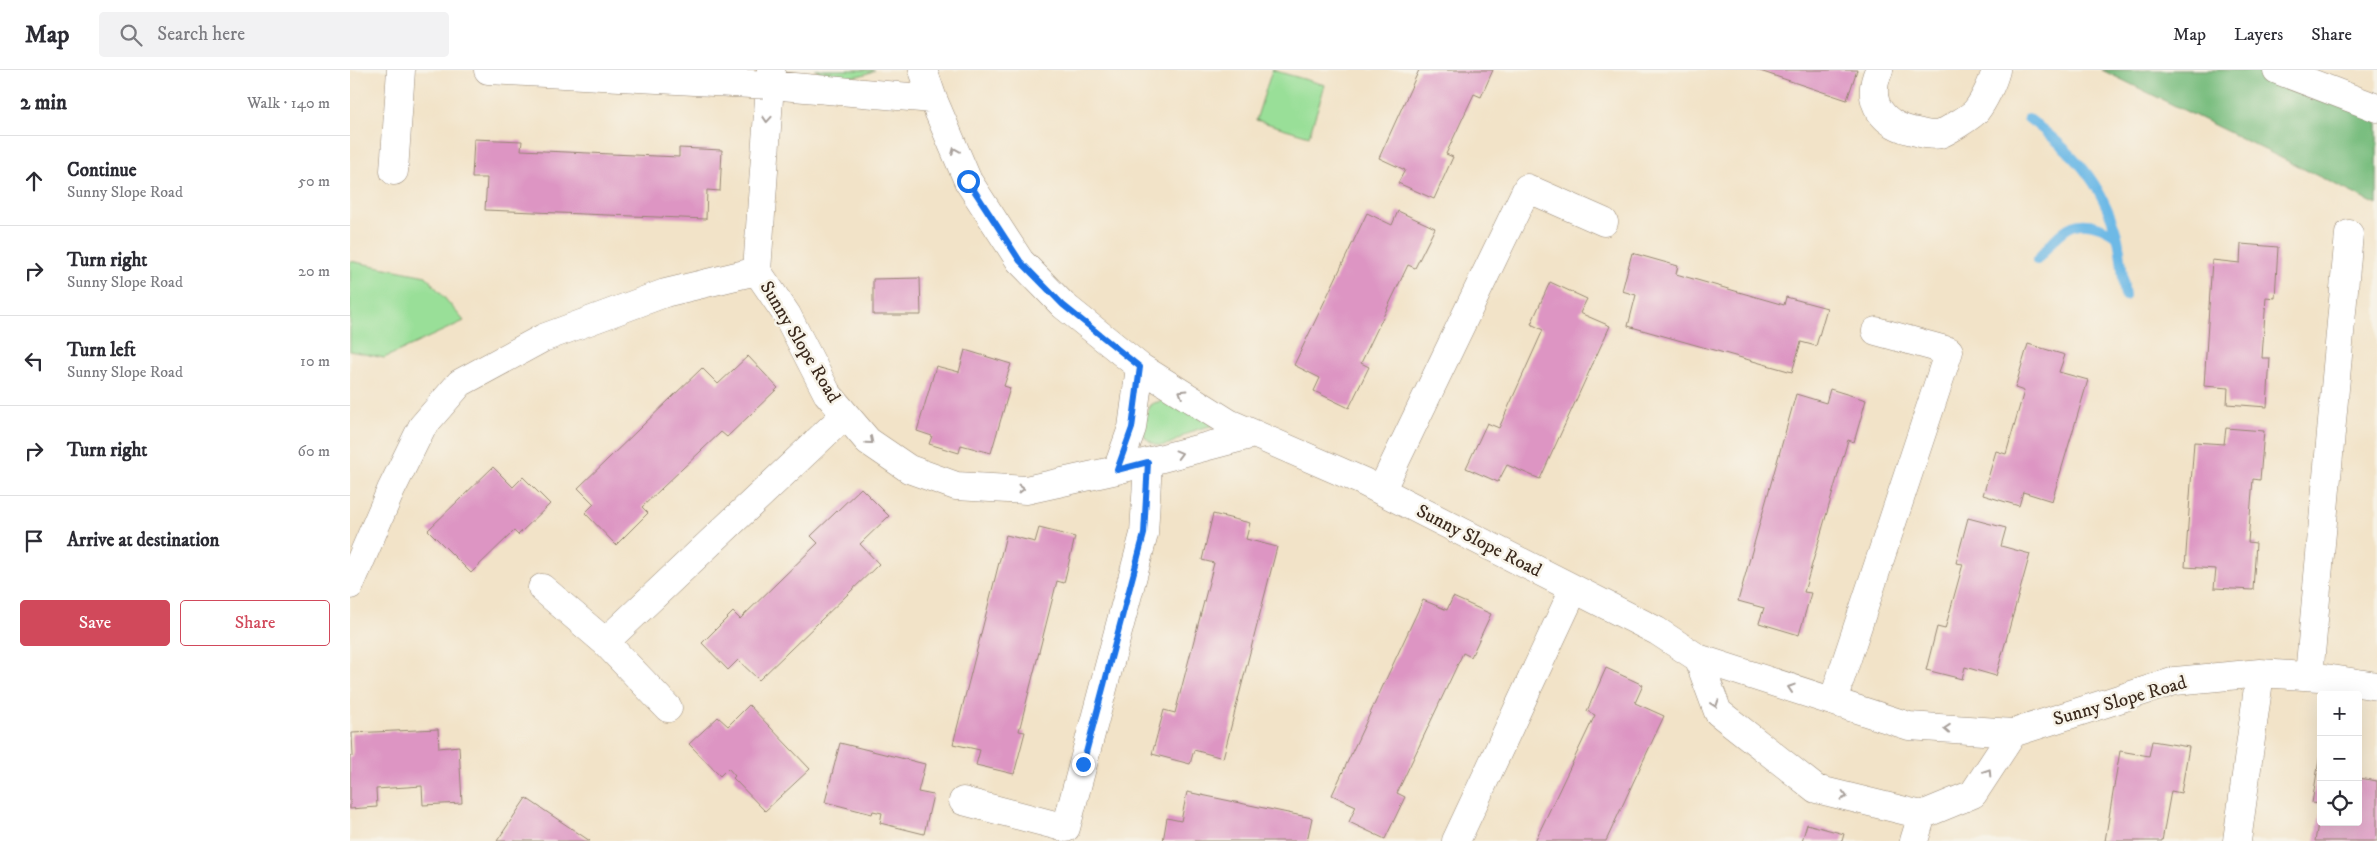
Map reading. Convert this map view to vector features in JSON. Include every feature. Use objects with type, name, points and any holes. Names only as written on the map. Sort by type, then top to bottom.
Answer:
[{"type":"street","points":[[394,171],[401,70]]},
{"type":"street","points":[[488,70],[770,77],[933,98]]},
{"type":"street","name":"Sunny Slope Road","points":[[923,70],[968,181],[1020,261],[1063,305],[1140,367],[1229,422],[1381,491],[1657,632],[1698,658],[1909,726],[2013,733],[2175,681],[2260,673],[2309,676],[2377,686]]},
{"type":"street","points":[[1879,70],[1874,80],[1874,101],[1884,117],[1901,129],[1925,134],[1940,134],[1975,112],[1996,70]]},
{"type":"street","points":[[2277,70],[2377,108]]},
{"type":"street","name":"Sunny Slope Road","points":[[770,77],[757,271],[787,316],[827,394],[868,441],[909,469],[956,486],[1026,490],[1117,470],[1254,434]]},
{"type":"street","points":[[1381,491],[1528,188],[1604,222]]},
{"type":"street","points":[[2309,676],[2349,234]]},
{"type":"street","name":"Sunny Slope Road","points":[[350,585],[391,490],[422,427],[460,383],[543,338],[665,293],[757,271]]},
{"type":"street","points":[[1833,701],[1949,351],[1876,331]]},
{"type":"street","points":[[1117,470],[1132,428],[1140,367]]},
{"type":"street","points":[[605,642],[845,414]]},
{"type":"street","points":[[963,801],[1066,828],[1144,534],[1148,462]]},
{"type":"street","points":[[542,588],[605,642],[668,708]]},
{"type":"street","points":[[1456,841],[1574,589]]},
{"type":"street","points":[[1698,658],[1718,712],[1816,789],[1922,815],[1973,794],[2013,733]]},
{"type":"street","points":[[2237,841],[2260,673]]},
{"type":"street","points":[[1914,841],[1922,815]]},
{"type":"green space","points":[[815,70],[875,70],[853,77],[837,77]]},
{"type":"green space","points":[[1272,70],[1325,85],[1309,136],[1256,120]]},
{"type":"green space","points":[[2102,70],[2286,70],[2377,108],[2377,205]]},
{"type":"green space","points":[[350,261],[426,276],[464,321],[384,358],[350,351]]},
{"type":"green space","points":[[1164,400],[1215,425],[1194,431],[1174,442],[1157,445],[1145,437],[1142,426],[1151,404]]},
{"type":"building","points":[[1419,70],[1493,70],[1481,97],[1474,94],[1446,154],[1453,157],[1434,199],[1398,183],[1405,170],[1379,158]]},
{"type":"building","points":[[1757,70],[1857,70],[1847,100]]},
{"type":"building","points":[[474,139],[522,141],[521,150],[679,157],[679,148],[722,150],[720,191],[707,190],[706,219],[485,210],[487,178],[472,178]]},
{"type":"building","points":[[1398,211],[1435,228],[1415,268],[1408,265],[1361,363],[1369,367],[1349,408],[1314,391],[1320,378],[1294,365],[1367,213],[1392,225]]},
{"type":"building","points":[[2241,244],[2278,247],[2275,298],[2266,297],[2262,358],[2270,358],[2267,407],[2227,404],[2228,388],[2204,386],[2212,260],[2240,263]]},
{"type":"building","points":[[1632,253],[1678,266],[1676,274],[1784,305],[1786,297],[1827,308],[1816,346],[1801,342],[1792,372],[1628,326],[1636,295],[1622,291]]},
{"type":"building","points":[[920,278],[921,315],[873,315],[873,279]]},
{"type":"building","points":[[1550,282],[1587,299],[1580,313],[1610,326],[1540,479],[1507,465],[1498,482],[1466,468],[1487,423],[1499,428],[1543,330],[1531,324]]},
{"type":"building","points":[[2028,344],[2065,355],[2059,372],[2088,380],[2052,501],[2023,492],[2019,506],[1983,495],[1996,451],[2006,454],[2024,391],[2015,388]]},
{"type":"building","points":[[965,350],[1011,364],[1004,386],[1010,388],[991,453],[961,445],[959,453],[929,444],[932,436],[917,431],[936,366],[959,372]]},
{"type":"building","points":[[748,356],[778,388],[727,437],[721,432],[642,507],[648,513],[616,545],[585,513],[594,504],[578,488],[702,368],[718,384]]},
{"type":"building","points":[[1830,389],[1866,400],[1854,442],[1848,440],[1804,592],[1811,593],[1799,635],[1759,623],[1764,608],[1738,601],[1796,394],[1826,403]]},
{"type":"building","points":[[2226,428],[2264,431],[2260,480],[2253,479],[2248,542],[2256,543],[2253,590],[2214,588],[2216,569],[2185,567],[2194,442],[2224,444]]},
{"type":"building","points":[[493,467],[513,487],[523,477],[550,504],[518,535],[514,531],[471,573],[428,530]]},
{"type":"building","points":[[861,488],[889,516],[860,544],[879,564],[759,680],[738,660],[728,670],[702,643],[733,612],[740,619],[818,543],[811,536]]},
{"type":"building","points":[[1213,514],[1250,523],[1246,539],[1277,547],[1223,758],[1194,750],[1190,764],[1152,754],[1164,710],[1175,713],[1214,563],[1202,560]]},
{"type":"building","points":[[1968,518],[2006,528],[2001,546],[2030,554],[1996,676],[1965,667],[1962,679],[1926,670],[1937,627],[1945,629],[1963,564],[1956,563]]},
{"type":"building","points":[[1039,528],[1075,537],[1064,583],[1057,581],[1019,731],[1025,732],[1014,774],[976,765],[980,750],[953,744],[1006,535],[1035,542]]},
{"type":"building","points":[[1453,597],[1491,614],[1471,657],[1463,653],[1397,793],[1405,797],[1385,839],[1349,822],[1356,806],[1332,795],[1423,600],[1447,610]]},
{"type":"building","points":[[1606,668],[1643,685],[1635,703],[1664,716],[1606,841],[1535,841],[1595,715],[1587,711]]},
{"type":"building","points":[[749,705],[810,769],[765,811],[733,778],[735,776],[728,768],[720,776],[689,744],[718,717],[728,726]]},
{"type":"building","points":[[438,729],[439,748],[459,746],[462,803],[423,805],[422,786],[376,789],[377,807],[350,809],[350,756],[353,756],[352,733]]},
{"type":"building","points":[[2152,741],[2189,747],[2181,793],[2171,791],[2162,841],[2105,841],[2120,751],[2149,756]]},
{"type":"building","points":[[840,743],[925,764],[918,792],[933,795],[924,834],[880,823],[882,813],[873,811],[872,814],[825,802]]},
{"type":"building","points":[[2317,772],[2317,804],[2312,803]]},
{"type":"building","points":[[2362,779],[2377,781],[2377,841],[2315,841],[2318,826],[2362,826]]},
{"type":"building","points":[[1187,792],[1312,818],[1307,841],[1163,841],[1167,818],[1181,821]]},
{"type":"building","points":[[526,798],[590,841],[497,841]]},
{"type":"building","points":[[1807,824],[1844,834],[1842,841],[1802,841]]},
{"type":"waterway","points":[[2028,118],[2071,155],[2083,168],[2102,198],[2117,235],[2125,296]]},
{"type":"waterway","points":[[2037,260],[2063,231],[2072,226],[2091,224],[2117,236]]},
{"type":"route","points":[[968,181],[1020,261],[1063,305],[1140,367],[1132,428],[1117,470],[1148,462],[1144,534],[1083,764]]}]
